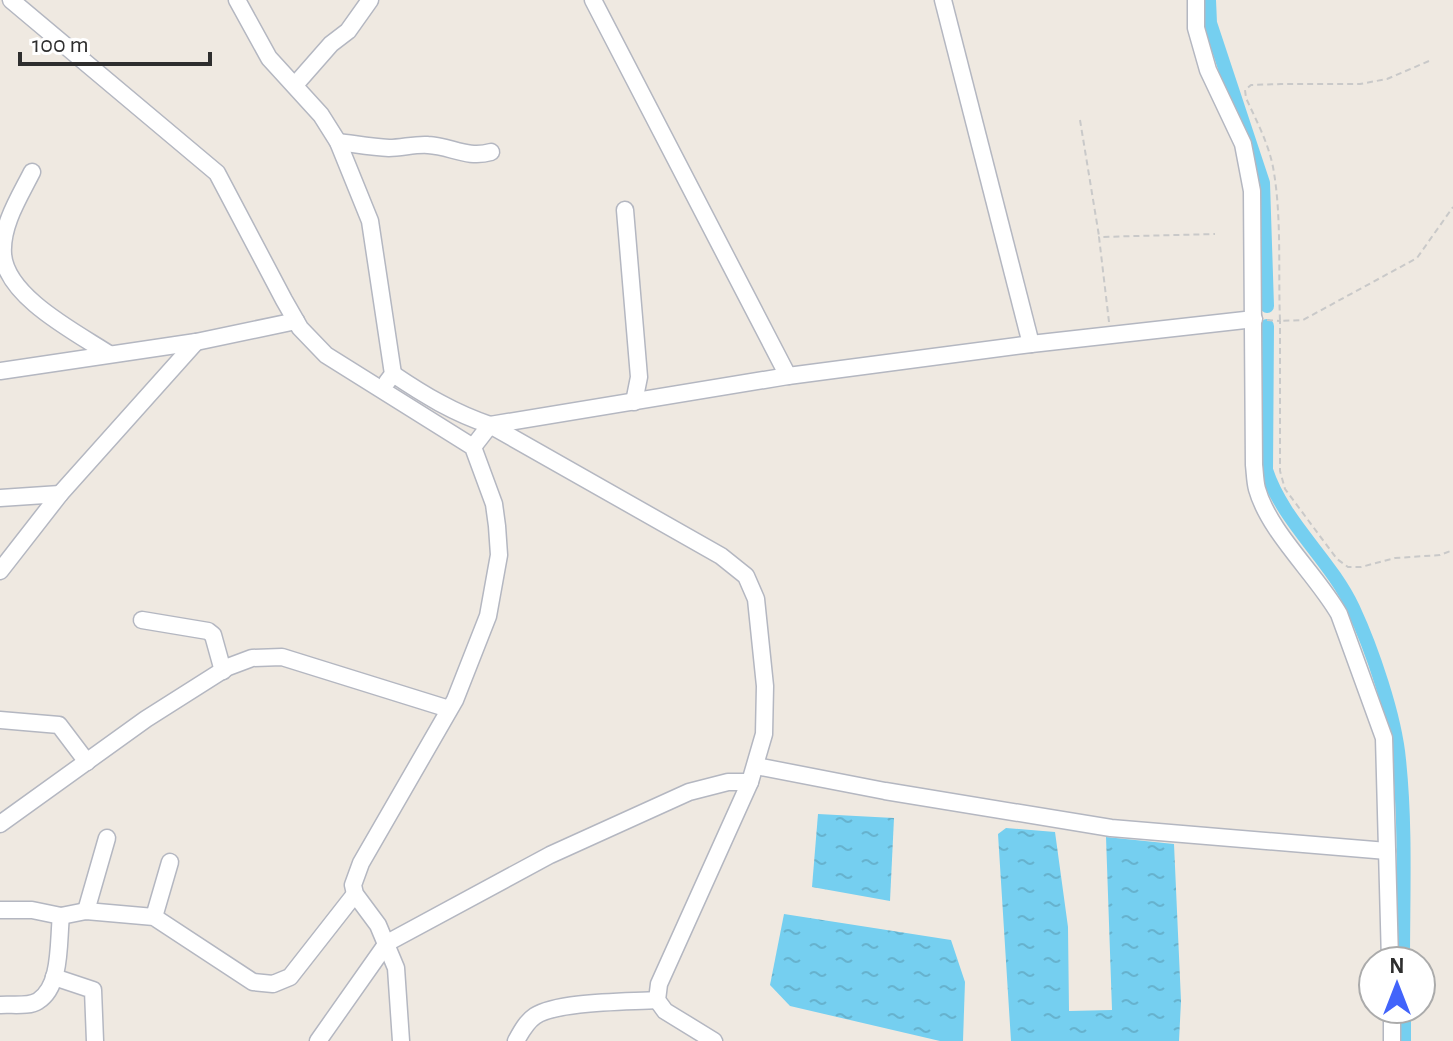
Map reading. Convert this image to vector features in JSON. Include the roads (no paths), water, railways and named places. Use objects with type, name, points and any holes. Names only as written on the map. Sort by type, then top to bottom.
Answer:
[{"type":"street","points":[[11,0],[217,173],[296,321],[326,355],[473,447],[494,504],[499,555],[488,616],[449,709],[361,863],[353,885],[355,894],[378,925],[396,968],[401,1041]]},
{"type":"street","points":[[237,0],[269,58],[321,115],[338,142],[370,221],[393,374],[382,390]]},
{"type":"street","points":[[295,85],[331,44],[348,31],[370,0]]},
{"type":"street","points":[[593,0],[788,376]]},
{"type":"street","points":[[943,0],[1031,344]]},
{"type":"street","points":[[1196,0],[1196,28],[1208,70],[1243,144],[1252,191],[1254,465],[1257,489],[1268,516],[1328,595],[1349,637],[1384,738],[1390,945]]},
{"type":"street","points":[[338,142],[391,148],[444,146],[461,154],[491,152]]},
{"type":"street","points":[[32,172],[7,225],[3,255],[10,274],[28,299],[109,354]]},
{"type":"street","points":[[625,210],[639,377],[634,402]]},
{"type":"street","points":[[473,447],[490,425],[788,376],[1254,319]]},
{"type":"street","points":[[0,371],[196,342],[296,321]]},
{"type":"street","points":[[0,571],[60,494],[196,342]]},
{"type":"street","points":[[393,374],[450,409],[490,425],[721,556],[746,576],[756,599],[765,686],[764,734],[753,774],[659,984],[657,1000],[665,1011],[714,1041]]},
{"type":"street","points":[[0,498],[60,494]]},
{"type":"street","points":[[142,620],[208,631],[213,635],[223,671]]},
{"type":"street","points":[[0,824],[146,719],[223,671],[252,658],[282,657],[449,709]]},
{"type":"street","points":[[0,720],[59,725],[87,762]]},
{"type":"street","points":[[318,1041],[387,943],[550,855],[689,792],[753,774],[885,791],[1111,828],[1387,851]]},
{"type":"street","points":[[86,911],[107,838]]},
{"type":"street","points":[[154,917],[170,862]]},
{"type":"street","points":[[0,910],[32,910],[61,916],[86,911],[154,917],[253,982],[273,984],[290,977],[355,894]]},
{"type":"street","points":[[0,1005],[38,1001],[54,977],[61,916]]},
{"type":"street","points":[[54,977],[93,990],[95,1041]]},
{"type":"street","points":[[516,1041],[523,1027],[537,1014],[567,1006],[657,1000]]},
{"type":"water","points":[[818,814],[894,818],[890,901],[812,887]]},
{"type":"water","points":[[1006,828],[1055,832],[1068,927],[1069,1011],[1112,1010],[1106,837],[1174,844],[1181,1001],[1179,1041],[1011,1041],[998,834]]},
{"type":"water","points":[[784,914],[951,940],[965,982],[963,1041],[940,1041],[790,1006],[770,985]]},
{"type":"waterway","points":[[1209,0],[1210,23],[1263,183],[1267,306]]},
{"type":"waterway","points":[[1267,326],[1266,470],[1284,507],[1332,573],[1353,608],[1375,663],[1393,723],[1403,810],[1403,945]]},
{"type":"waterway","points":[[1404,1025],[1404,1041]]}]
